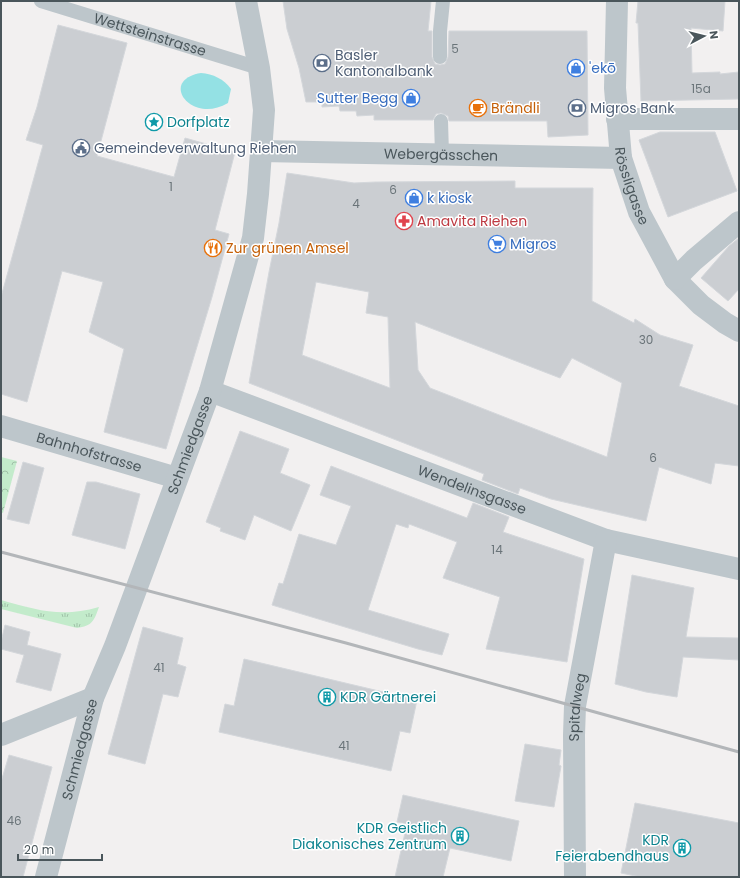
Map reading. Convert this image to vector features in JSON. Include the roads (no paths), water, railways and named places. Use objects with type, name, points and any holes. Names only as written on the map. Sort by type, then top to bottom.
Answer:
[{"type":"street","name":"Schmiedgasse","points":[[46,877],[93,698],[115,646],[210,391],[253,238],[258,194],[264,110],[259,68],[246,1]]},
{"type":"street","name":"Rössligasse","points":[[617,1],[615,88],[621,158],[639,212],[675,279],[701,305],[725,323],[739,331]]},
{"type":"street","points":[[617,119],[739,119]]},
{"type":"street","name":"Webergässchen","points":[[261,151],[621,158]]},
{"type":"street","points":[[675,279],[694,260],[739,222]]},
{"type":"street","name":"Wendelinsgasse","points":[[210,391],[606,540],[739,568]]},
{"type":"street","name":"Bahnhofstrasse","points":[[1,426],[177,478]]},
{"type":"street","name":"Spitalweg","points":[[575,877],[575,706],[606,540]]},
{"type":"street","points":[[1,735],[93,698]]},
{"type":"lane","name":"Wettsteinstrasse","points":[[41,1],[259,68]]},
{"type":"lane","points":[[440,58],[440,30],[443,1]]},
{"type":"lane","points":[[441,121],[442,154]]},
{"type":"water","points":[[201,73],[218,78],[228,85],[231,89],[228,103],[214,108],[202,109],[192,105],[184,99],[181,91],[182,84],[188,77]]},
{"type":"railway","points":[[1,552],[346,643],[739,752]]},
{"type":"place","name":"Basler Kantonalbank","points":[[322,63]]},
{"type":"place","name":"'ekō","points":[[576,68]]},
{"type":"place","name":"Sutter Begg","points":[[411,98]]},
{"type":"place","name":"Brändli","points":[[478,108]]},
{"type":"place","name":"Migros Bank","points":[[577,108]]},
{"type":"place","name":"Dorfplatz","points":[[154,122]]},
{"type":"place","name":"Gemeindeverwaltung Riehen","points":[[81,148]]},
{"type":"place","name":"k kiosk","points":[[414,198]]},
{"type":"place","name":"Amavita Riehen","points":[[404,221]]},
{"type":"place","name":"Migros","points":[[497,244]]},
{"type":"place","name":"Zur grünen Amsel","points":[[213,248]]},
{"type":"place","name":"KDR Gärtnerei","points":[[327,697]]},
{"type":"place","name":"KDR Geistlich Diakonisches Zentrum","points":[[460,836]]},
{"type":"place","name":"KDR Feierabendhaus","points":[[682,848]]}]
